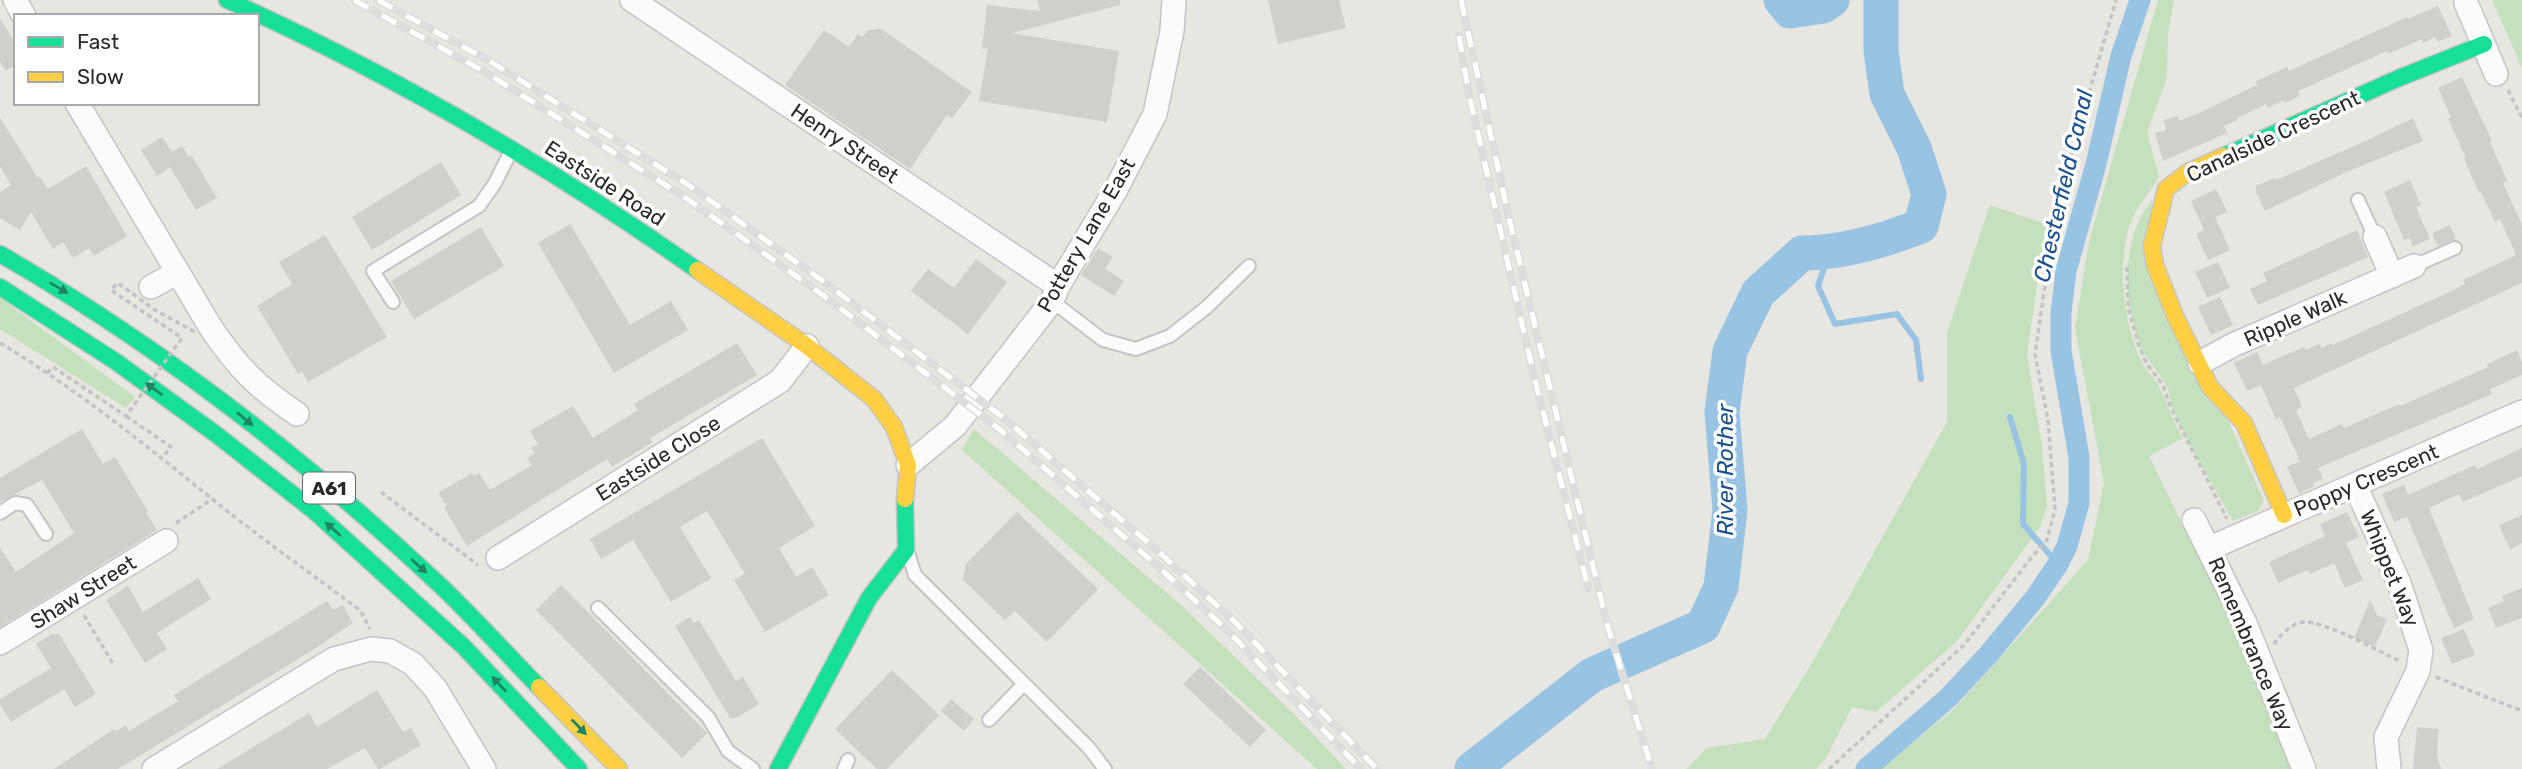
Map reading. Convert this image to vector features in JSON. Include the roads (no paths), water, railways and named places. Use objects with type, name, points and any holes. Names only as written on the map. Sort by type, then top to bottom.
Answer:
[{"type":"main road","name":"Eastside Road","points":[[228,0],[259,14]]},
{"type":"main road","name":"Eastside Road","points":[[259,14],[391,80],[512,148],[659,243],[807,346],[874,399],[894,427],[908,465]]},
{"type":"main road","name":"Canalside Crescent","points":[[2284,515],[2244,423],[2210,387],[2176,318],[2155,265],[2152,246],[2166,189],[2188,172],[2399,78],[2484,44]]},
{"type":"main road","name":"A61","points":[[0,254],[66,292],[235,410],[342,498],[444,589],[619,769]]},
{"type":"main road","name":"A61","points":[[0,287],[115,361],[217,435],[314,511],[463,646],[579,769]]},
{"type":"main road","points":[[778,769],[869,598],[906,550],[904,514],[908,465]]},
{"type":"street","name":"Henry Street","points":[[632,0],[1055,294]]},
{"type":"street","name":"Pottery Lane East","points":[[908,465],[955,426],[1055,294],[1115,191],[1155,114],[1172,30],[1174,0]]},
{"type":"street","points":[[2466,3],[2496,74]]},
{"type":"street","points":[[78,105],[234,363],[256,385],[297,414]]},
{"type":"street","points":[[2375,237],[2392,276]]},
{"type":"street","name":"Ripple Walk","points":[[2200,363],[2233,345],[2414,266]]},
{"type":"street","points":[[151,287],[178,272]]},
{"type":"street","name":"Eastside Close","points":[[498,558],[780,381],[807,346]]},
{"type":"street","name":"Poppy Crescent","points":[[2210,548],[2522,412]]},
{"type":"street","name":"Whippet Way","points":[[2355,485],[2399,583],[2416,628],[2421,650],[2418,671],[2386,737],[2389,769]]},
{"type":"street","name":"Remembrance Way","points":[[2194,520],[2210,548],[2261,663],[2304,769]]},
{"type":"street","name":"Shaw Street","points":[[0,643],[166,541]]},
{"type":"street","points":[[154,769],[334,659],[371,649],[390,650],[413,664],[435,688],[484,769]]},
{"type":"lane","points":[[393,302],[373,271],[480,206],[512,148]]},
{"type":"lane","points":[[2358,200],[2375,237]]},
{"type":"lane","name":"Ripple Walk","points":[[2414,266],[2455,248]]},
{"type":"lane","points":[[1055,294],[1103,340],[1136,349],[1170,336],[1207,307],[1249,266]]},
{"type":"lane","points":[[0,513],[15,503],[27,505],[47,534]]},
{"type":"lane","points":[[906,550],[915,575],[1089,748],[1105,769]]},
{"type":"lane","points":[[598,608],[708,717],[728,751],[753,769]]},
{"type":"lane","points":[[989,720],[1024,684]]},
{"type":"waterway","name":"River Rother","points":[[1781,0],[1790,11],[1823,6],[1832,0]]},
{"type":"waterway","name":"River Rother","points":[[1472,769],[1592,675],[1703,626],[1721,587],[1730,510],[1722,412],[1730,351],[1758,293],[1802,253],[1863,245],[1921,226],[1929,194],[1914,148],[1887,94],[1881,51],[1881,0]]},
{"type":"waterway","name":"Chesterfield Canal","points":[[1866,769],[1948,698],[1988,655],[2035,598],[2067,546],[2079,503],[2079,457],[2061,351],[2061,313],[2066,271],[2096,164],[2121,56],[2140,0]]},
{"type":"waterway","points":[[1829,253],[1818,286],[1835,324],[1897,314],[1916,340],[1921,379]]},
{"type":"waterway","points":[[2010,417],[2024,464],[2023,524],[2058,564]]},
{"type":"railway","points":[[354,0],[485,72],[683,196],[820,293],[998,428],[1152,561],[1228,631],[1361,769]]},
{"type":"railway","points":[[378,0],[491,62],[690,186],[827,284],[1005,419],[1160,553],[1236,623],[1377,769]]},
{"type":"railway","points":[[1461,0],[1509,218],[1607,624],[1652,769]]},
{"type":"railway","points":[[1459,36],[1469,95],[1535,380],[1588,588]]}]
